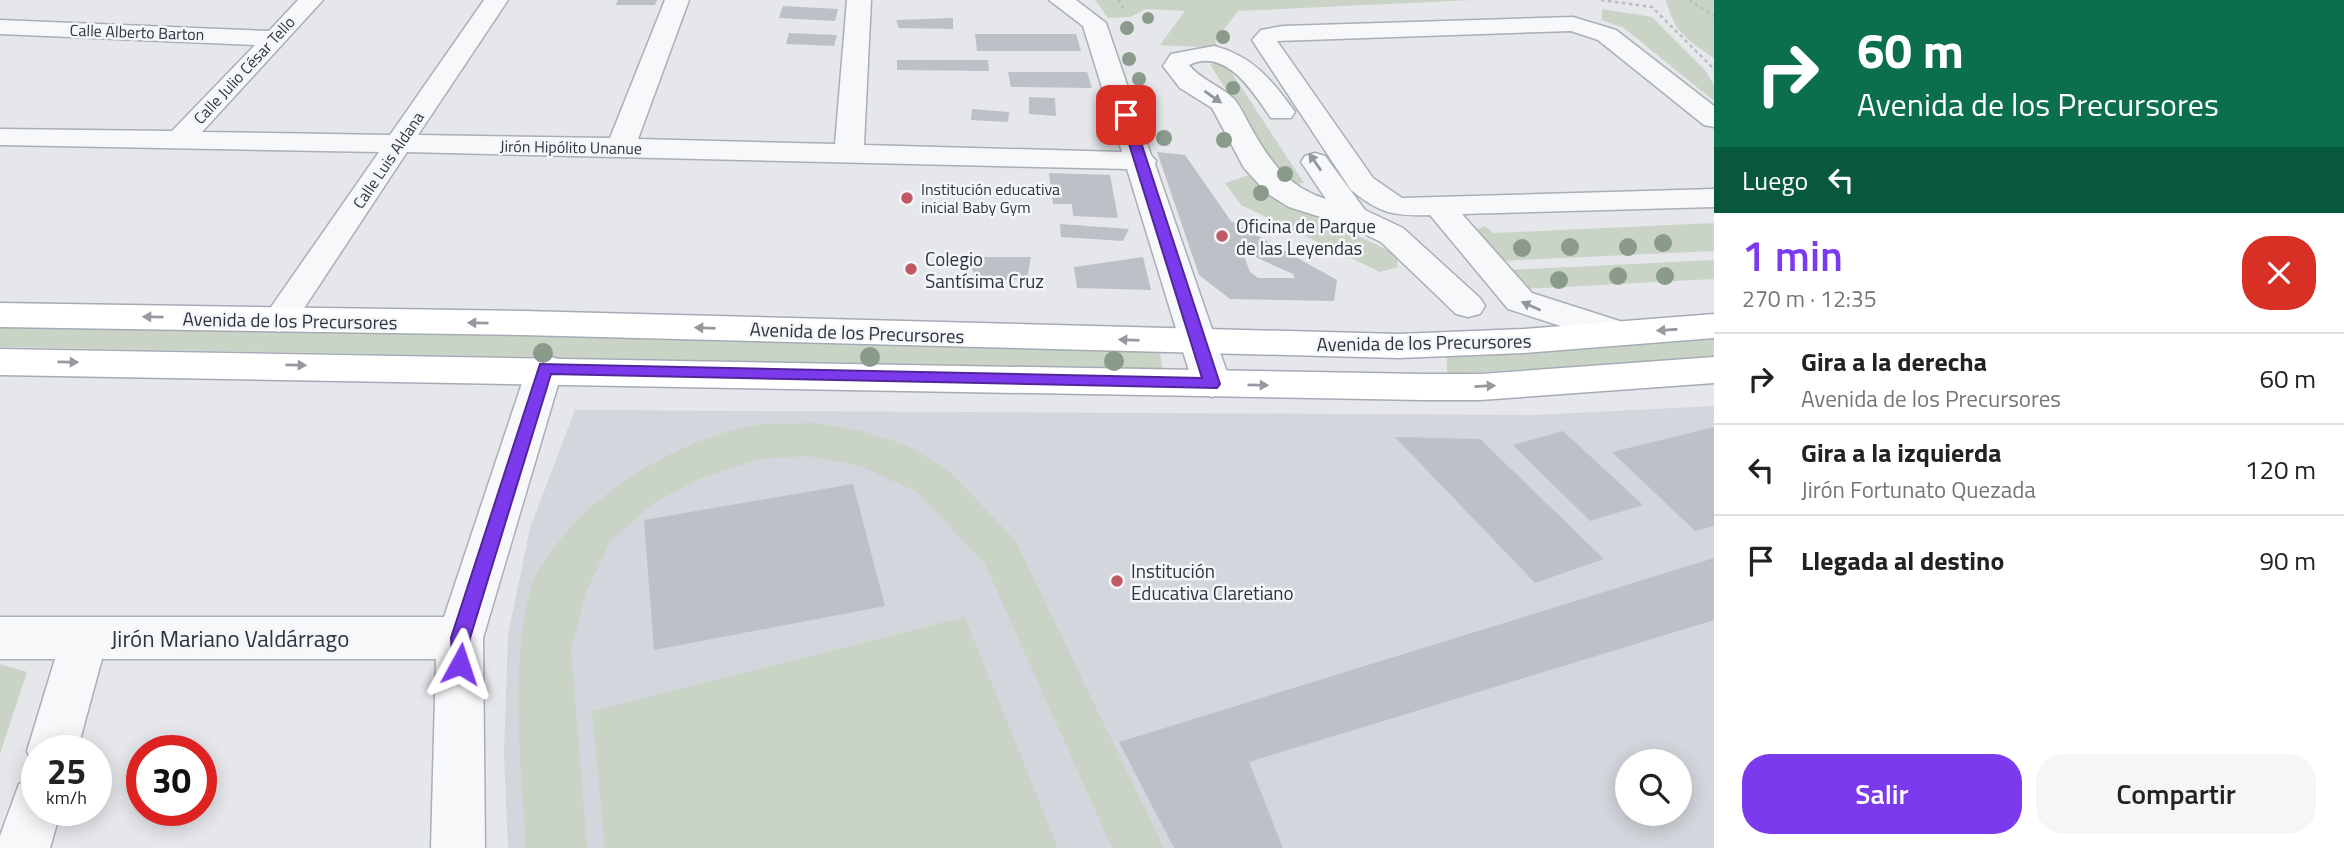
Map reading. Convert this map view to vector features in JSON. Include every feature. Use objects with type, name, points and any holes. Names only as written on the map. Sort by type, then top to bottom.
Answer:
[{"type":"main road","name":"Avenida de los Precursores","points":[[0,314],[1415,345],[1714,326]]},
{"type":"main road","points":[[1415,345],[1423,387]]},
{"type":"main road","points":[[0,362],[545,368],[1423,387],[1480,387],[1714,370]]},
{"type":"street","name":"Calle Julio César Tello","points":[[178,141],[311,0]]},
{"type":"street","name":"Calle Luis Aldana","points":[[279,320],[496,0]]},
{"type":"street","points":[[621,147],[677,0]]},
{"type":"street","points":[[849,152],[859,0]]},
{"type":"street","points":[[1061,0],[1094,23],[1142,161],[1212,384]]},
{"type":"street","points":[[1714,119],[1607,35],[1573,24],[1283,33],[1270,35],[1264,40],[1362,184],[1385,202],[1427,208],[1714,198]]},
{"type":"street","name":"Calle Alberto Barton","points":[[0,27],[273,38]]},
{"type":"street","points":[[1354,218],[1246,66],[1218,55],[1190,55],[1180,59],[1176,66],[1189,82],[1223,103],[1259,168],[1279,188],[1300,201],[1354,218],[1392,235],[1468,306]]},
{"type":"street","name":"Jirón Hipólito Unanue","points":[[0,137],[621,147],[1142,161]]},
{"type":"street","points":[[1415,345],[1461,317],[1468,306],[1472,289],[1464,270],[1427,208]]},
{"type":"street","points":[[1427,208],[1521,301],[1620,333]]},
{"type":"street","points":[[458,848],[460,638],[545,368]]},
{"type":"street","name":"Jirón Mariano Valdárrago","points":[[0,638],[460,638]]},
{"type":"street","points":[[57,735],[85,638]]},
{"type":"street","points":[[23,848],[30,826]]},
{"type":"path","points":[[1601,0],[1652,7]]},
{"type":"path","points":[[1644,0],[1714,69]]},
{"type":"path","points":[[1689,0],[1714,16]]},
{"type":"shaded area","points":[[1095,0],[1473,0],[1238,11],[1215,41],[1219,48],[1160,45],[1185,11],[1146,9],[1130,17],[1108,18]]},
{"type":"shaded area","points":[[1666,0],[1714,0],[1714,58],[1683,35],[1673,20]]},
{"type":"shaded area","points":[[1602,9],[1652,17],[1705,70],[1714,85],[1714,101],[1624,28],[1602,20]]},
{"type":"shaded area","points":[[1210,64],[1226,64],[1304,183],[1284,184]]},
{"type":"shaded area","points":[[1252,174],[1269,193],[1396,254],[1398,267],[1380,272],[1241,205],[1225,183]]},
{"type":"shaded area","points":[[1714,223],[1714,251],[1498,261],[1476,235],[1478,229],[1485,226],[1494,233]]},
{"type":"shaded area","points":[[1714,260],[1714,279],[1522,289],[1506,270]]},
{"type":"shaded area","points":[[0,326],[1159,343],[1162,369],[0,347]]},
{"type":"shaded area","points":[[1714,329],[1714,358],[1447,374],[1447,352]]},
{"type":"shaded area","name":"Institución Educativa Claretiano","points":[[1714,406],[1714,848],[508,848],[504,753],[508,635],[530,528],[575,410],[1534,415]]},
{"type":"shaded area","points":[[815,423],[866,432],[908,446],[949,471],[1015,540],[1164,848],[1112,848],[985,564],[917,492],[860,466],[808,456],[759,459],[699,479],[652,504],[610,542],[586,592],[571,650],[587,848],[526,848],[518,684],[524,620],[537,573],[563,536],[584,514],[608,493],[664,457],[723,433],[751,426]]},
{"type":"shaded area","points":[[965,617],[1058,848],[605,848],[592,711]]},
{"type":"shaded area","points":[[0,664],[27,672],[0,754]]},
{"type":"building","points":[[618,0],[657,0],[655,5],[616,5]]},
{"type":"building","points":[[783,6],[838,9],[835,21],[779,18]]},
{"type":"building","points":[[953,18],[953,29],[899,28],[896,20]]},
{"type":"building","points":[[789,33],[837,35],[834,46],[786,44]]},
{"type":"building","points":[[975,34],[1076,34],[1081,51],[977,51]]},
{"type":"building","points":[[897,60],[988,60],[989,71],[897,70]]},
{"type":"building","points":[[1008,72],[1087,72],[1092,88],[1011,87]]},
{"type":"building","points":[[1029,97],[1055,98],[1056,116],[1029,114]]},
{"type":"building","points":[[972,109],[1009,112],[1008,122],[971,120]]},
{"type":"building","name":"Oficina de Parque de las Leyendas","points":[[1157,152],[1185,155],[1231,221],[1337,280],[1334,301],[1230,299],[1199,275]],"holes":[[[1242,251],[1293,274],[1295,278],[1258,278],[1250,272]]]},
{"type":"building","points":[[1049,173],[1110,175],[1118,218],[1073,216],[1072,204],[1053,204]]},
{"type":"building","points":[[1060,224],[1129,229],[1123,241],[1061,237]]},
{"type":"building","points":[[970,257],[1031,257],[1027,279],[975,281]]},
{"type":"building","points":[[1143,257],[1151,290],[1077,288],[1074,267]]},
{"type":"building","points":[[1714,427],[1714,526],[1695,531],[1612,452]]},
{"type":"building","points":[[1563,431],[1643,505],[1590,521],[1513,445]]},
{"type":"building","points":[[1395,437],[1480,439],[1604,559],[1535,583]]},
{"type":"building","points":[[853,484],[885,606],[654,650],[644,520]]},
{"type":"building","points":[[1714,558],[1714,620],[1249,762],[1283,848],[1174,848],[1119,742]]},
{"type":"place","name":"Institución educativa inicial Baby Gym","points":[[907,198]]},
{"type":"place","name":"Oficina de Parque de las Leyendas","points":[[1222,236]]},
{"type":"place","name":"Colegio Santísima Cruz","points":[[911,269]]},
{"type":"place","name":"Institución Educativa Claretiano","points":[[1117,581]]},
{"type":"route","points":[[460,664],[460,638],[545,368],[1212,384],[1126,115]]}]
